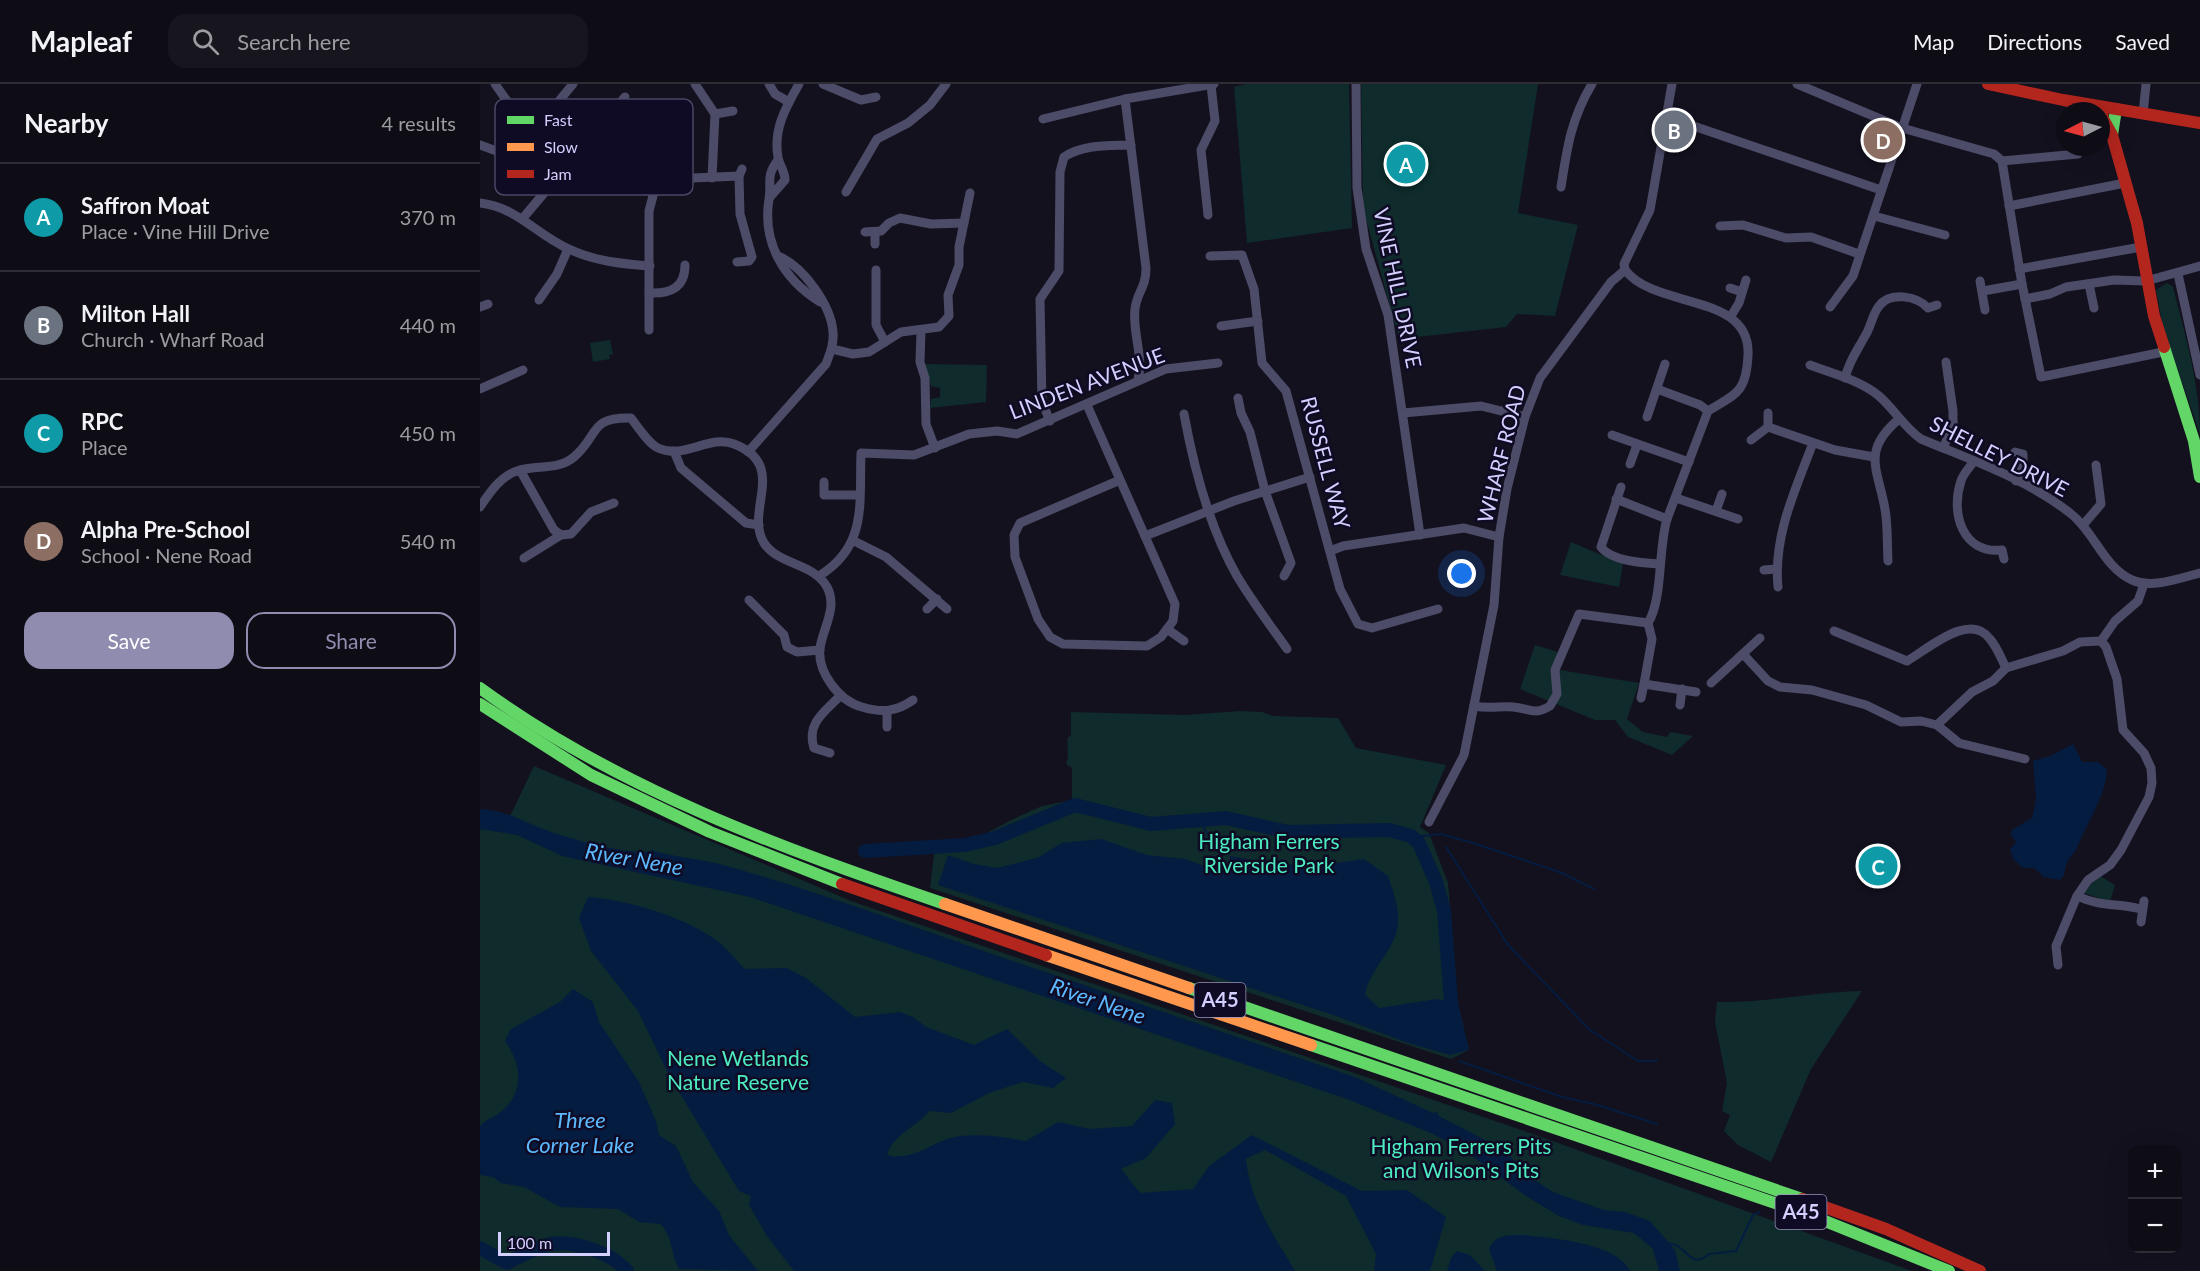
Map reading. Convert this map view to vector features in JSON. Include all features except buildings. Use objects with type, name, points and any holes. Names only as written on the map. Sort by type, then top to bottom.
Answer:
[{"type":"main road","points":[[1988,84],[2076,102]]},
{"type":"main road","points":[[2110,108],[2200,123]]},
{"type":"main road","points":[[2112,135],[2116,109]]},
{"type":"main road","points":[[2110,132],[2141,247],[2146,281],[2163,352],[2194,441],[2200,477]]},
{"type":"main road","name":"A45","points":[[480,688],[557,739],[621,775],[707,817],[788,850],[1815,1203],[1886,1229],[1980,1271]]},
{"type":"main road","name":"A45","points":[[480,704],[591,775],[710,832],[785,863],[956,925],[1810,1215],[1948,1271]]},
{"type":"street","points":[[495,84],[506,99]]},
{"type":"street","points":[[561,99],[573,84]]},
{"type":"street","points":[[695,84],[715,114],[712,178]]},
{"type":"street","points":[[769,84],[775,94],[789,102]]},
{"type":"street","points":[[770,197],[785,180],[778,160],[776,141],[779,124],[799,84]]},
{"type":"street","points":[[823,84],[861,100],[876,97]]},
{"type":"street","points":[[846,192],[877,139],[908,123],[930,105],[946,84]]},
{"type":"street","points":[[1043,119],[1174,88],[1213,84],[1215,121],[1202,150],[1208,215]]},
{"type":"street","name":"VINE HILL DRIVE","points":[[1356,84],[1358,188],[1366,249],[1388,315],[1420,535]]},
{"type":"street","points":[[1562,187],[1570,128],[1592,84]]},
{"type":"street","name":"WHARF ROAD","points":[[1429,822],[1464,755],[1494,605],[1499,537],[1507,489],[1525,417],[1540,378],[1611,282],[1625,270],[1624,264],[1650,210],[1672,84]]},
{"type":"street","points":[[1797,84],[1902,128],[1994,154],[2002,162],[2019,269],[2041,377],[2163,352]]},
{"type":"street","points":[[1830,307],[1853,276],[1917,84]]},
{"type":"street","points":[[2143,114],[2146,84]]},
{"type":"street","points":[[1125,99],[1146,268],[1146,283],[1137,298],[1135,311],[1141,367],[1138,380]]},
{"type":"street","points":[[715,114],[733,111]]},
{"type":"street","points":[[1667,117],[1881,190]]},
{"type":"street","points":[[480,145],[495,150]]},
{"type":"street","points":[[1050,422],[1042,402],[1040,299],[1059,271],[1060,172],[1064,157],[1074,150],[1086,147],[1131,145]]},
{"type":"street","points":[[2002,162],[2059,156]]},
{"type":"street","points":[[748,452],[826,364],[832,349],[831,321],[822,303],[806,293],[780,264],[771,245],[766,222],[770,197],[768,177],[778,160]]},
{"type":"street","points":[[693,178],[740,173],[740,214],[752,252],[749,261],[736,262]]},
{"type":"street","points":[[2009,206],[2125,183]]},
{"type":"street","points":[[832,349],[854,354],[869,352],[901,332],[939,327],[949,316],[948,295],[959,265],[970,193]]},
{"type":"street","points":[[523,218],[540,195]]},
{"type":"street","points":[[649,330],[649,211],[653,195]]},
{"type":"street","points":[[480,203],[508,210],[568,249],[618,264],[650,266]]},
{"type":"street","points":[[1730,214],[1725,225],[1743,225],[1786,238],[1811,237],[1860,254]]},
{"type":"street","points":[[1874,216],[1946,235]]},
{"type":"street","points":[[875,244],[870,232],[881,231],[889,223],[900,218],[931,224],[964,223]]},
{"type":"street","points":[[2019,269],[2141,247]]},
{"type":"street","points":[[539,300],[551,286],[568,249]]},
{"type":"street","name":"RUSSELL WAY","points":[[1210,256],[1242,255],[1254,289],[1262,363],[1286,391],[1340,589],[1358,624],[1364,628],[1372,628],[1438,609]]},
{"type":"street","points":[[649,293],[664,293],[676,288],[682,282],[686,265]]},
{"type":"street","points":[[2025,299],[2050,294],[2066,287],[2114,280],[2146,281],[2178,274],[2200,266]]},
{"type":"street","points":[[876,270],[876,325],[885,342]]},
{"type":"street","points":[[1625,270],[1667,296],[1718,309],[1731,316],[1740,325],[1753,348],[1743,381],[1736,395],[1708,411],[1662,537],[1653,612],[1648,623],[1652,639],[1641,698]]},
{"type":"street","points":[[2178,274],[2198,349],[2200,375]]},
{"type":"street","points":[[1731,316],[1746,280]]},
{"type":"street","points":[[1980,281],[1985,310]]},
{"type":"street","points":[[1983,291],[2022,284]]},
{"type":"street","points":[[2089,284],[2094,308]]},
{"type":"street","points":[[1730,288],[1742,292]]},
{"type":"street","points":[[1845,378],[1850,360],[1866,335],[1880,303],[1891,298],[1906,297],[1922,301],[1928,308],[1937,305]]},
{"type":"street","points":[[1221,326],[1258,321]]},
{"type":"street","points":[[921,331],[920,362],[925,378],[926,424],[935,448]]},
{"type":"street","points":[[1943,448],[1953,426],[1946,362]]},
{"type":"street","name":"LINDEN AVENUE","points":[[819,576],[838,565],[854,541],[859,519],[861,453],[914,455],[969,434],[997,431],[1017,434],[1050,422],[1166,369],[1218,363]]},
{"type":"street","points":[[1647,417],[1665,364]]},
{"type":"street","name":"SHELLEY DRIVE","points":[[1810,365],[1845,378],[1874,393],[1922,439],[2016,481],[2071,513],[2083,525],[2117,570],[2131,580],[2144,584]]},
{"type":"street","points":[[480,388],[523,370]]},
{"type":"street","points":[[1657,389],[1701,405],[1708,411]]},
{"type":"street","points":[[1238,398],[1240,413],[1250,432],[1264,491],[1292,563],[1284,576]]},
{"type":"street","points":[[1086,405],[1120,480],[1175,604],[1173,621],[1161,637],[1147,646],[1063,644],[1050,637],[1038,619],[1015,557],[1014,535],[1020,523],[1120,480]]},
{"type":"street","points":[[1403,413],[1481,406],[1525,417]]},
{"type":"street","points":[[1768,413],[1768,427]]},
{"type":"street","points":[[1184,414],[1191,450],[1208,511],[1237,576],[1287,649]]},
{"type":"street","points":[[480,507],[492,489],[520,470],[559,465],[574,458],[599,424],[610,417],[631,418],[657,448],[674,451],[719,442],[734,443],[748,452],[758,464],[765,480],[759,508],[759,525],[764,544],[780,556],[819,576],[828,589],[831,603],[820,650],[824,668],[840,696],[858,706],[887,712],[902,708],[913,700]]},
{"type":"street","points":[[1888,561],[1885,508],[1874,469],[1874,457],[1883,434],[1899,419]]},
{"type":"street","points":[[1768,427],[1813,444],[1874,457]]},
{"type":"street","points":[[1751,440],[1768,427]]},
{"type":"street","points":[[1612,435],[1689,462]]},
{"type":"street","points":[[1778,587],[1776,569],[1787,513],[1813,444]]},
{"type":"street","points":[[1630,464],[1637,445]]},
{"type":"street","points":[[674,451],[681,468],[746,522],[759,525]]},
{"type":"street","points":[[2015,452],[2023,454],[2023,466],[2016,481]]},
{"type":"street","points":[[1974,461],[1961,480],[1958,497],[1959,526],[1966,539],[1992,551],[2002,550],[2004,559]]},
{"type":"street","points":[[2083,525],[2101,504],[2096,465]]},
{"type":"street","points":[[520,470],[554,530],[561,536]]},
{"type":"street","points":[[1145,536],[1208,511],[1310,477]]},
{"type":"street","points":[[824,482],[824,495],[859,495]]},
{"type":"street","points":[[1621,487],[1601,543],[1603,550],[1629,560],[1659,564]]},
{"type":"street","points":[[1716,511],[1722,494]]},
{"type":"street","points":[[1676,498],[1738,519]]},
{"type":"street","points":[[1616,499],[1668,519]]},
{"type":"street","points":[[524,558],[561,536],[571,534],[591,512],[614,502]]},
{"type":"street","points":[[1330,551],[1343,546],[1464,528],[1499,537]]},
{"type":"street","points":[[854,541],[886,557],[947,609]]},
{"type":"street","points":[[1764,570],[1776,569]]},
{"type":"street","points":[[2101,641],[2115,621],[2138,601],[2144,584],[2200,573]]},
{"type":"street","points":[[927,609],[937,599]]},
{"type":"street","points":[[749,600],[784,635],[787,647],[796,652],[820,650]]},
{"type":"street","points":[[1474,706],[1496,709],[1513,707],[1529,713],[1550,706],[1557,694],[1556,670],[1579,614],[1648,623]]},
{"type":"street","points":[[1907,661],[1958,632],[1977,628],[1989,637],[2006,668]]},
{"type":"street","points":[[1167,629],[1184,641]]},
{"type":"street","points":[[1834,631],[1907,661],[1913,671]]},
{"type":"street","points":[[1712,683],[1760,638]]},
{"type":"street","points":[[1937,725],[1972,692],[1993,681],[2006,668],[2063,651],[2080,642],[2101,641],[2106,646],[2117,679],[2122,730],[2144,753],[2151,768],[2152,783],[2149,797],[2121,850],[2110,865],[2088,880],[2077,896],[2056,946],[2058,964]]},
{"type":"street","points":[[1744,655],[1768,681],[1780,687],[1812,690],[1866,705],[1901,722],[1921,721],[1937,725],[1959,742],[2025,759]]},
{"type":"street","points":[[1644,684],[1696,692]]},
{"type":"street","points":[[1680,705],[1682,689]]},
{"type":"street","points":[[818,763],[826,752],[814,748],[810,736],[814,722],[840,696]]},
{"type":"street","points":[[887,712],[887,727]]},
{"type":"street","points":[[2077,896],[2096,904],[2142,905],[2141,922]]},
{"type":"green space","points":[[1246,84],[1349,84],[1352,228],[1247,243],[1234,87]]},
{"type":"green space","points":[[1361,84],[1538,84],[1518,213],[1578,225],[1555,316],[1517,314],[1506,327],[1399,339],[1363,208]]},
{"type":"green space","points":[[2167,283],[2173,287],[2191,360],[2200,434],[2163,327],[2156,290]]},
{"type":"green space","points":[[610,340],[613,354],[609,355],[610,359],[593,362],[590,343]]},
{"type":"green space","points":[[925,364],[987,365],[986,402],[930,408],[931,399],[940,397],[940,388],[931,386]]},
{"type":"green space","points":[[1571,542],[1623,564],[1619,587],[1560,575]]},
{"type":"green space","points":[[1535,645],[1558,652],[1560,670],[1639,683],[1627,719],[1643,732],[1667,737],[1670,732],[1693,736],[1672,755],[1628,737],[1615,720],[1595,720],[1520,689]]},
{"type":"green space","name":"Higham Ferrers Riverside Park","points":[[1240,711],[1262,712],[1273,716],[1338,718],[1356,748],[1446,765],[1420,827],[1429,833],[1448,883],[1458,1003],[1469,1050],[1451,1059],[930,888],[935,847],[965,845],[1042,806],[1072,800],[1072,768],[1066,764],[1068,737],[1071,736],[1071,712],[1185,715]]},
{"type":"green space","name":"Nene Wetlands Nature Reserve","points":[[534,766],[851,901],[1533,1134],[1912,1271],[480,1271],[480,829],[503,831]]},
{"type":"green space","points":[[2096,877],[2102,877],[2115,885],[2110,902],[2084,893],[2083,890]]},
{"type":"green space","points":[[1862,991],[1811,1069],[1771,1162],[1738,1145],[1724,1131],[1730,1115],[1722,1111],[1727,1083],[1715,1022],[1717,1002]]},
{"type":"water","points":[[1395,148],[1418,149],[1416,180],[1394,178]]},
{"type":"water","points":[[2073,744],[2082,762],[2098,762],[2107,770],[2100,799],[2060,880],[2044,877],[2034,868],[2023,868],[2013,859],[2010,849],[2016,842],[2011,835],[2012,830],[2032,818],[2036,799],[2033,761],[2050,756]]},
{"type":"water","name":"River Nene","points":[[480,809],[500,812],[545,830],[589,843],[634,852],[653,850],[717,863],[960,941],[960,943],[1355,1077],[1433,1113],[1437,1112],[1439,1116],[1504,1150],[1530,1177],[1553,1192],[1604,1210],[1625,1212],[1650,1221],[1675,1250],[1680,1271],[1659,1271],[1653,1249],[1634,1233],[1583,1225],[1559,1216],[1526,1196],[1468,1153],[1433,1134],[1347,1099],[750,897],[562,856],[517,835],[480,829]]},
{"type":"water","points":[[1101,839],[1147,855],[1185,859],[1221,872],[1228,868],[1230,856],[1282,865],[1336,863],[1364,859],[1388,876],[1398,918],[1394,938],[1373,975],[1365,995],[1379,1008],[1437,999],[1458,1003],[1469,1050],[1450,1055],[1408,1043],[1336,1016],[938,885],[948,855],[974,864],[997,868],[1037,858],[1062,843]]},
{"type":"water","points":[[588,897],[637,906],[688,924],[720,943],[745,969],[787,968],[806,978],[855,1017],[900,1012],[913,1017],[926,1027],[974,1045],[1007,1029],[1040,1061],[1066,1078],[1053,1088],[1023,1082],[989,1093],[951,1113],[929,1111],[895,1141],[887,1155],[916,1153],[942,1141],[961,1136],[994,1136],[1026,1141],[1058,1122],[1090,1129],[1132,1126],[1155,1100],[1172,1103],[1175,1124],[1146,1158],[1121,1169],[1140,1193],[1193,1189],[1209,1166],[1252,1135],[1362,1191],[1407,1190],[1446,1217],[1430,1271],[1374,1271],[1376,1254],[1346,1196],[1265,1150],[1246,1159],[1248,1174],[1264,1218],[1295,1271],[794,1271],[767,1236],[749,1205],[751,1196],[739,1191],[669,1075],[638,1011],[591,951],[579,918]]},
{"type":"water","name":"Three Corner Lake","points":[[573,989],[593,1002],[599,1022],[639,1082],[656,1121],[659,1135],[676,1146],[693,1182],[719,1211],[729,1235],[758,1271],[679,1269],[668,1236],[661,1224],[639,1222],[618,1209],[560,1207],[524,1187],[501,1183],[493,1177],[480,1175],[480,1126],[503,1110],[515,1094],[518,1085],[515,1058],[505,1041],[511,1029],[560,1002]]},
{"type":"water","points":[[1524,1235],[1566,1240],[1598,1248],[1612,1254],[1630,1271],[1497,1271],[1489,1249],[1495,1240],[1503,1236]]},
{"type":"water","points":[[1457,1251],[1470,1255],[1485,1271],[1447,1271],[1451,1258]]},
{"type":"waterway","points":[[865,851],[965,845],[995,838],[1075,805],[1151,824],[1226,818],[1288,832],[1389,830],[1411,836],[1419,843],[1436,882],[1444,911],[1451,1002]]},
{"type":"waterway","points":[[1199,820],[1228,868]]},
{"type":"waterway","points":[[1413,837],[1440,834],[1473,843],[1562,873],[1594,889]]},
{"type":"waterway","points":[[1446,847],[1508,945],[1590,1030],[1638,1061],[1657,1061]]},
{"type":"waterway","points":[[1459,1061],[1562,1097],[1594,1104],[1657,1124]]},
{"type":"waterway","points":[[1668,1243],[1681,1248],[1697,1260],[1709,1254],[1736,1251],[1753,1215],[1760,1212]]},
{"type":"waterway","points":[[480,1248],[507,1263],[538,1248],[567,1243],[602,1253],[615,1260],[627,1271]]},
{"type":"traffic: fast","points":[[2112,135],[2116,109]]},
{"type":"traffic: fast","points":[[2164,347],[2194,441],[2200,477]]},
{"type":"traffic: fast","points":[[480,688],[534,725],[589,757],[704,814],[823,861],[945,904]]},
{"type":"traffic: fast","points":[[480,704],[591,775],[710,832],[842,884]]},
{"type":"traffic: fast","points":[[1189,988],[1802,1199]]},
{"type":"traffic: fast","points":[[1311,1045],[1810,1215],[1949,1271]]},
{"type":"traffic: slow","points":[[945,904],[1189,988]]},
{"type":"traffic: slow","points":[[1046,955],[1311,1045]]},
{"type":"traffic: jam","points":[[1988,84],[2063,100],[2200,123]]},
{"type":"traffic: jam","points":[[2110,131],[2137,223],[2154,316],[2164,347]]},
{"type":"traffic: jam","points":[[842,884],[1046,955]]},
{"type":"traffic: jam","points":[[1802,1199],[1886,1229],[1980,1271]]},
{"type":"place","name":"Milton Hall","points":[[1674,130]]},
{"type":"place","name":"Alpha Pre-School","points":[[1883,140]]},
{"type":"place","name":"Saffron Moat","points":[[1406,164]]},
{"type":"place","name":"RPC","points":[[1878,866]]},
{"type":"park label","name":"Higham Ferrers Pits and Wilson's Pits","points":[[1461,1159]]}]
